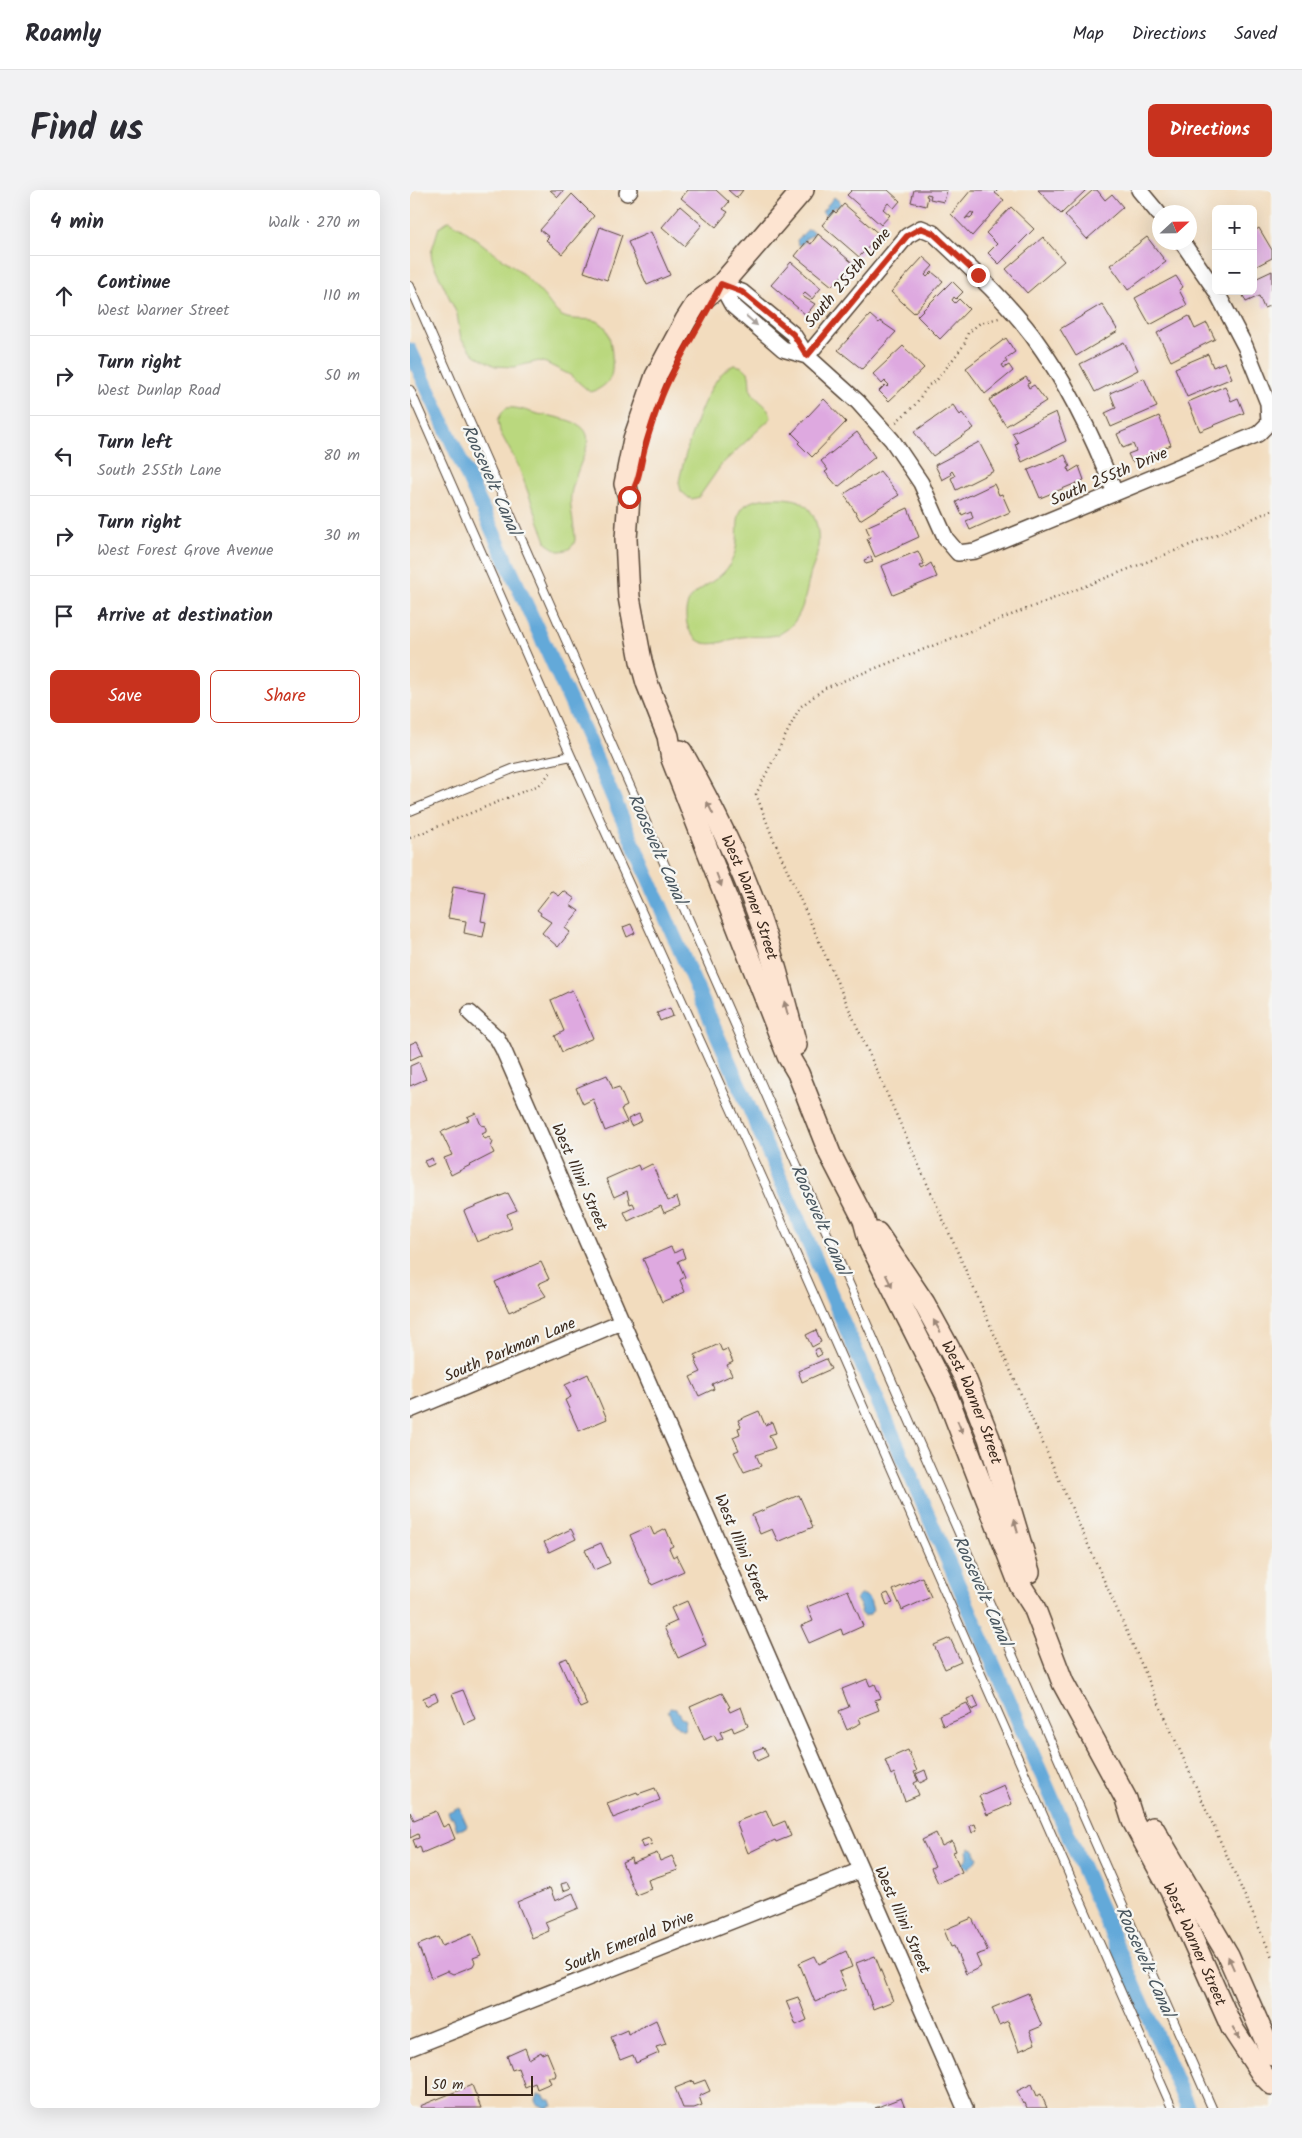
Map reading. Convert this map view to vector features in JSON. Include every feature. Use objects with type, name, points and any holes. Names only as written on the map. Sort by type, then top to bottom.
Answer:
[{"type":"street","name":"West Warner Street","points":[[803,190],[721,284],[697,303],[675,337],[656,376],[634,439],[625,484],[629,497],[626,574],[632,623],[647,683],[668,736],[681,752],[693,774],[751,895],[770,948],[784,997],[796,1049],[798,1073],[830,1154],[864,1220],[870,1243],[947,1396],[1020,1585],[1034,1607],[1063,1683],[1126,1799],[1133,1821],[1171,1891],[1232,2028],[1262,2074],[1272,2084]]},
{"type":"street","points":[[1139,190],[1152,205]]},
{"type":"street","name":"South 255th Lane","points":[[807,356],[907,236],[921,228],[933,233],[978,275],[1031,334],[1053,365],[1078,406],[1115,493]]},
{"type":"street","points":[[1188,250],[1212,285]]},
{"type":"street","points":[[721,284],[742,292],[793,334],[807,356]]},
{"type":"street","name":"South 255th Drive","points":[[807,356],[858,402],[909,462],[930,500],[946,539],[958,553],[975,551],[1258,434],[1269,423],[1268,403],[1245,346],[1218,295]]},
{"type":"street","name":"West Illini Street","points":[[470,1013],[486,1026],[499,1041],[623,1321],[965,2108]]},
{"type":"street","name":"South Parkman Lane","points":[[410,1410],[623,1321]]},
{"type":"street","name":"West Warner Street","points":[[1126,1799],[1143,1813],[1228,1954],[1272,2055]]},
{"type":"street","name":"South Emerald Drive","points":[[410,2048],[861,1870]]},
{"type":"lane","points":[[410,286],[1212,2108]]},
{"type":"lane","points":[[410,390],[571,756],[774,1204],[1172,2108]]},
{"type":"lane","points":[[410,811],[515,768],[571,756]]},
{"type":"path","points":[[893,424],[914,406],[929,385],[936,381],[964,346],[968,333],[980,323],[1002,316]]},
{"type":"path","points":[[1272,510],[1218,534],[825,688],[800,707],[756,794],[772,836],[1272,1957]]},
{"type":"path","points":[[410,838],[539,785],[571,756]]},
{"type":"green space","points":[[448,221],[466,231],[519,271],[562,316],[572,319],[594,320],[603,325],[610,342],[612,371],[610,379],[602,387],[590,392],[570,375],[539,361],[514,367],[495,366],[475,355],[461,339],[457,314],[432,261],[431,253],[439,227]]},
{"type":"green space","points":[[735,365],[743,367],[748,372],[754,396],[766,407],[771,418],[722,464],[699,497],[689,498],[681,491],[679,482],[698,416],[715,382],[725,371]]},
{"type":"green space","points":[[506,408],[516,408],[566,420],[579,426],[586,433],[588,441],[571,494],[575,540],[573,546],[569,549],[558,551],[547,544],[518,465],[500,432],[498,420]]},
{"type":"green space","points":[[784,498],[797,500],[811,511],[818,534],[818,551],[802,607],[796,620],[786,630],[776,635],[741,637],[713,644],[698,640],[691,633],[687,624],[686,612],[688,603],[693,595],[716,579],[730,564],[735,551],[742,509],[749,503],[763,499]]},
{"type":"water","points":[[834,197],[841,203],[837,208],[835,206],[826,216],[822,212]]},
{"type":"water","points":[[808,229],[813,231],[813,235],[798,245],[797,240]]},
{"type":"water","points":[[860,1595],[865,1595],[870,1600],[873,1610],[869,1615],[863,1616],[860,1613],[861,1607],[856,1599]]},
{"type":"water","points":[[670,1708],[676,1709],[681,1717],[686,1720],[684,1730],[674,1722],[668,1710]]},
{"type":"water","points":[[459,1807],[467,1825],[466,1828],[457,1830],[453,1817],[450,1817],[448,1812]]},
{"type":"water","points":[[970,1848],[974,1849],[978,1859],[968,1869],[963,1864],[968,1857],[967,1851]]},
{"type":"water","points":[[538,2095],[543,2095],[547,2100],[551,2100],[553,2106],[547,2108],[537,2104]]},
{"type":"building","points":[[550,190],[564,190],[558,197]]},
{"type":"building","points":[[688,190],[716,190],[729,202],[723,209],[728,212],[716,227],[681,198]]},
{"type":"building","points":[[728,190],[743,190],[737,198]]},
{"type":"building","points":[[852,190],[888,190],[900,201],[894,208],[888,203],[883,209],[890,215],[881,225],[847,195]]},
{"type":"building","points":[[914,190],[947,190],[944,202],[930,199],[931,195],[927,194],[926,206],[911,202]]},
{"type":"building","points":[[971,190],[998,190],[995,193],[1004,200],[972,236],[951,214]],"holes":[[[971,212],[974,214],[970,218],[965,219]]]},
{"type":"building","points":[[1038,190],[1086,190],[1061,214]]},
{"type":"building","points":[[1093,190],[1097,190],[1105,200],[1112,194],[1123,207],[1087,239],[1065,215]]},
{"type":"building","points":[[572,194],[594,216],[562,254],[546,240],[549,237],[540,230]]},
{"type":"building","points":[[844,204],[880,235],[859,257],[822,225],[834,211],[836,213]]},
{"type":"building","points":[[680,206],[702,225],[684,246],[662,227]]},
{"type":"building","points":[[1011,207],[1034,229],[999,264],[988,253],[997,244],[986,233]]},
{"type":"building","points":[[600,227],[622,235],[607,280],[584,272]]},
{"type":"building","points":[[1259,228],[1272,250],[1272,258],[1257,266],[1257,250],[1257,229]]},
{"type":"building","points":[[651,232],[670,275],[647,285],[628,242]]},
{"type":"building","points":[[818,234],[855,265],[832,286],[795,256],[807,241],[811,244]]},
{"type":"building","points":[[1043,237],[1064,261],[1027,293],[1006,269]]},
{"type":"building","points":[[1147,237],[1152,244],[1152,250],[1157,250],[1166,262],[1128,290],[1110,265]]},
{"type":"building","points":[[923,257],[933,266],[925,275],[927,277],[932,272],[943,281],[914,313],[891,292]]},
{"type":"building","points":[[791,262],[821,288],[812,299],[805,293],[802,296],[815,304],[806,315],[771,285]]},
{"type":"building","points":[[1272,271],[1272,305],[1264,308],[1259,296],[1246,302],[1243,295],[1257,295],[1257,278]]},
{"type":"building","points":[[1176,276],[1183,287],[1179,290],[1187,305],[1150,325],[1135,298]]},
{"type":"building","points":[[952,281],[963,292],[956,299],[954,297],[952,300],[955,303],[959,299],[969,309],[940,339],[917,316]]},
{"type":"building","points":[[1102,304],[1118,331],[1076,356],[1060,329]]},
{"type":"building","points":[[870,315],[879,323],[880,321],[896,332],[862,369],[838,350]]},
{"type":"building","points":[[1189,316],[1195,329],[1207,323],[1215,339],[1171,361],[1157,333]]},
{"type":"building","points":[[1006,338],[1015,352],[1005,359],[1007,362],[1002,365],[1004,368],[1009,365],[1013,371],[985,394],[966,368]]},
{"type":"building","points":[[1124,342],[1138,370],[1095,392],[1080,364]]},
{"type":"building","points":[[903,346],[924,368],[889,401],[879,391],[885,385],[887,387],[889,385],[885,381],[882,384],[873,374]]},
{"type":"building","points":[[1208,354],[1213,367],[1225,362],[1232,378],[1187,397],[1175,368]]},
{"type":"building","points":[[1026,377],[1030,383],[1027,384],[1029,388],[1034,385],[1046,401],[1006,426],[989,400]]},
{"type":"building","points":[[1144,378],[1157,407],[1111,427],[1105,413],[1116,408],[1110,393]]},
{"type":"building","points":[[1225,386],[1231,401],[1238,398],[1244,413],[1200,431],[1188,402]]},
{"type":"building","points":[[824,399],[846,422],[812,457],[798,443],[800,441],[792,433]]},
{"type":"building","points":[[953,405],[960,415],[962,413],[974,428],[933,456],[914,432]]},
{"type":"building","points":[[1056,412],[1066,441],[1022,462],[1015,444],[1018,443],[1012,433]]},
{"type":"building","points":[[1159,416],[1171,445],[1132,462],[1128,454],[1136,451],[1133,444],[1123,448],[1117,434]]},
{"type":"building","points":[[857,432],[875,457],[838,487],[825,472],[828,470],[821,461]]},
{"type":"building","points":[[979,442],[994,471],[956,490],[951,478],[955,476],[952,471],[951,475],[942,480],[935,465]]},
{"type":"building","points":[[1065,455],[1070,467],[1068,468],[1069,472],[1079,466],[1084,480],[1040,498],[1028,470]]},
{"type":"building","points":[[880,471],[899,495],[860,520],[844,494]]},
{"type":"building","points":[[994,484],[999,495],[1002,494],[1010,512],[970,530],[966,521],[973,518],[971,511],[962,515],[956,502]]},
{"type":"building","points":[[908,508],[919,537],[875,557],[867,539],[870,537],[866,527]]},
{"type":"building","points":[[918,551],[924,564],[920,566],[922,569],[931,563],[937,577],[893,595],[881,566]]},
{"type":"building","points":[[871,557],[873,562],[866,564],[864,560]]},
{"type":"building","points":[[453,887],[486,893],[481,921],[486,922],[483,937],[464,933],[466,921],[448,918]]},
{"type":"building","points":[[552,891],[559,896],[564,891],[575,899],[570,905],[579,911],[565,928],[570,932],[558,947],[542,933],[551,922],[540,915],[541,913],[537,910]]},
{"type":"building","points":[[631,924],[635,933],[627,937],[623,927]]},
{"type":"building","points":[[572,990],[593,1038],[562,1052],[555,1036],[564,1031],[551,1000]]},
{"type":"building","points":[[670,1008],[673,1016],[660,1021],[657,1013]]},
{"type":"building","points":[[417,1041],[423,1054],[410,1060],[410,1044]]},
{"type":"building","points":[[419,1062],[426,1079],[410,1086],[410,1066]]},
{"type":"building","points":[[607,1075],[613,1089],[619,1087],[627,1106],[621,1109],[627,1122],[605,1131],[593,1099],[583,1104],[576,1088]]},
{"type":"building","points":[[476,1113],[481,1125],[485,1126],[486,1129],[486,1132],[482,1134],[485,1139],[489,1137],[493,1142],[491,1147],[494,1153],[451,1175],[444,1158],[452,1155],[441,1132],[469,1120],[467,1117]]},
{"type":"building","points":[[639,1114],[642,1121],[631,1126],[628,1119]]},
{"type":"building","points":[[432,1158],[434,1164],[427,1167],[424,1161]]},
{"type":"building","points":[[652,1164],[668,1201],[677,1197],[680,1206],[664,1213],[661,1206],[628,1221],[624,1212],[635,1207],[633,1203],[630,1204],[627,1191],[614,1197],[606,1179],[638,1165],[640,1170]]},
{"type":"building","points":[[508,1193],[517,1210],[507,1214],[512,1228],[477,1242],[464,1211]]},
{"type":"building","points":[[671,1247],[674,1253],[682,1249],[685,1258],[678,1261],[685,1277],[680,1280],[685,1292],[662,1302],[643,1259]]},
{"type":"building","points":[[541,1262],[549,1279],[538,1284],[546,1296],[509,1312],[495,1282]]},
{"type":"building","points":[[816,1330],[821,1342],[812,1347],[806,1335]]},
{"type":"building","points":[[719,1344],[722,1351],[727,1349],[733,1362],[727,1365],[732,1375],[712,1384],[714,1389],[699,1396],[690,1377],[701,1372],[695,1361],[697,1360],[695,1355]]},
{"type":"building","points":[[819,1348],[822,1354],[817,1357],[814,1350]]},
{"type":"building","points":[[826,1359],[831,1369],[802,1382],[798,1371]]},
{"type":"building","points":[[588,1374],[607,1419],[579,1431],[565,1400],[571,1397],[565,1385]]},
{"type":"building","points":[[759,1411],[765,1425],[772,1422],[776,1433],[769,1435],[775,1448],[756,1455],[761,1466],[744,1472],[734,1452],[739,1450],[733,1437],[740,1434],[738,1428],[741,1427],[738,1420]]},
{"type":"building","points":[[799,1495],[813,1527],[778,1542],[772,1529],[760,1534],[752,1515]]},
{"type":"building","points":[[650,1526],[654,1535],[666,1529],[673,1546],[669,1548],[673,1557],[676,1555],[684,1571],[652,1585],[630,1535]]},
{"type":"building","points":[[571,1529],[576,1539],[549,1552],[544,1542]]},
{"type":"building","points":[[601,1543],[610,1563],[594,1570],[585,1550]]},
{"type":"building","points":[[922,1577],[931,1597],[902,1610],[893,1590]]},
{"type":"building","points":[[848,1590],[863,1626],[843,1635],[841,1629],[809,1643],[801,1626],[813,1621],[807,1607]]},
{"type":"building","points":[[888,1593],[893,1603],[887,1605],[883,1595]]},
{"type":"building","points":[[687,1601],[706,1645],[678,1658],[664,1627],[677,1621],[671,1608]]},
{"type":"building","points":[[950,1638],[961,1662],[945,1669],[934,1645]]},
{"type":"building","points":[[567,1658],[587,1705],[580,1708],[559,1661]]},
{"type":"building","points":[[867,1679],[870,1686],[875,1684],[881,1698],[875,1700],[879,1710],[859,1718],[861,1723],[847,1730],[839,1711],[849,1707],[842,1689]]},
{"type":"building","points":[[463,1690],[475,1719],[464,1724],[452,1694]]},
{"type":"building","points":[[435,1693],[438,1700],[426,1706],[423,1698]]},
{"type":"building","points":[[722,1693],[730,1707],[728,1708],[730,1712],[741,1707],[748,1726],[734,1732],[732,1727],[720,1732],[723,1738],[717,1741],[714,1735],[704,1740],[690,1707]]},
{"type":"building","points":[[974,1696],[979,1707],[972,1710],[967,1699]]},
{"type":"building","points":[[967,1703],[972,1714],[943,1726],[939,1715]]},
{"type":"building","points":[[764,1747],[768,1756],[757,1761],[753,1751]]},
{"type":"building","points":[[908,1750],[917,1771],[914,1772],[918,1781],[914,1783],[919,1795],[905,1801],[894,1773],[891,1775],[885,1760]]},
{"type":"building","points":[[925,1770],[928,1779],[920,1783],[916,1774]]},
{"type":"building","points":[[1004,1785],[1012,1804],[987,1815],[979,1796]]},
{"type":"building","points":[[655,1788],[660,1800],[613,1818],[607,1803],[637,1792],[638,1794]]},
{"type":"building","points":[[766,1810],[773,1826],[785,1821],[791,1836],[776,1842],[775,1840],[748,1853],[736,1822]]},
{"type":"building","points":[[436,1811],[443,1827],[449,1824],[455,1839],[422,1853],[420,1846],[416,1848],[413,1840],[419,1838],[418,1834],[410,1838],[410,1812],[414,1820]]},
{"type":"building","points":[[975,1824],[977,1830],[972,1833],[970,1826]]},
{"type":"building","points":[[936,1833],[942,1846],[952,1841],[956,1851],[953,1852],[962,1872],[938,1883],[931,1868],[935,1866],[922,1840]]},
{"type":"building","points":[[649,1838],[652,1844],[643,1848],[640,1841]]},
{"type":"building","points":[[657,1853],[660,1861],[672,1856],[678,1870],[648,1880],[651,1889],[636,1895],[622,1862],[631,1858],[632,1863]]},
{"type":"building","points":[[568,1882],[571,1888],[563,1891],[561,1884]]},
{"type":"building","points":[[550,1888],[555,1901],[573,1893],[579,1908],[545,1922],[549,1931],[532,1938],[517,1902]]},
{"type":"building","points":[[972,1918],[988,1951],[976,1955],[981,1967],[966,1974],[954,1946],[951,1947],[944,1930]]},
{"type":"building","points":[[472,1934],[481,1955],[473,1958],[475,1962],[473,1966],[453,1974],[447,1971],[431,1978],[418,1945],[438,1937],[442,1946]]},
{"type":"building","points":[[846,1951],[852,1967],[839,1972],[846,1989],[815,2002],[799,1963],[815,1956],[819,1964]]},
{"type":"building","points":[[875,1956],[893,2001],[873,2009],[856,1963]]},
{"type":"building","points":[[1028,1993],[1042,2026],[1030,2031],[1035,2044],[1019,2051],[1008,2021],[999,2025],[992,2008]]},
{"type":"building","points":[[798,1997],[807,2020],[796,2025],[786,2001]]},
{"type":"building","points":[[656,2020],[666,2044],[656,2047],[659,2053],[636,2063],[633,2055],[620,2060],[611,2037],[627,2030],[628,2034]]},
{"type":"building","points":[[525,2048],[529,2059],[541,2052],[542,2054],[547,2052],[556,2074],[555,2077],[548,2077],[551,2083],[537,2089],[535,2083],[525,2087],[518,2068],[512,2070],[507,2056]]},
{"type":"building","points":[[705,2080],[710,2091],[699,2096],[702,2105],[694,2108],[683,2108],[675,2088],[693,2081],[694,2084]]},
{"type":"building","points":[[1032,2084],[1037,2096],[1041,2094],[1047,2108],[1027,2108],[1025,2103],[1023,2104],[1017,2091]]},
{"type":"building","points":[[472,2085],[481,2108],[421,2108],[420,2106]]},
{"type":"building","points":[[901,2098],[905,2108],[875,2108]]},
{"type":"waterway","name":"Roosevelt Canal","points":[[410,350],[583,729],[1188,2108]]},
{"type":"route","points":[[629,497],[637,486],[640,465],[656,409],[673,371],[707,314],[721,284],[742,292],[793,334],[807,356],[907,236],[921,228],[933,233],[978,275]]}]
